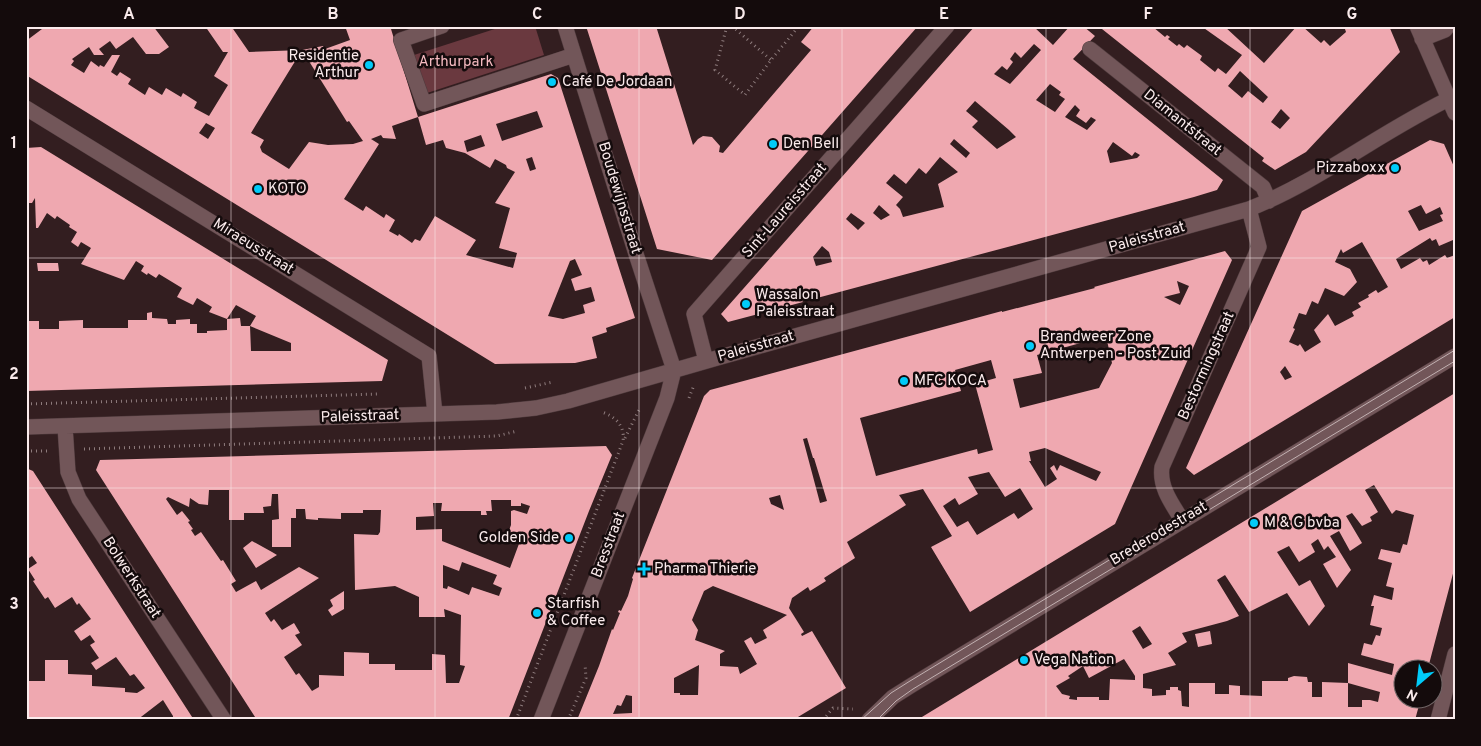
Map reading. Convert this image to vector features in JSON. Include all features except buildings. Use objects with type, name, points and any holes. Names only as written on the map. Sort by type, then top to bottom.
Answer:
[{"type":"street","points":[[442,26],[401,40],[424,104],[574,55]]},
{"type":"street","name":"Boudewijnsstraat","points":[[565,26],[674,370]]},
{"type":"street","name":"Sint-Laureisstraat","points":[[706,361],[694,314],[947,26]]},
{"type":"street","points":[[1448,26],[1445,30],[1419,33],[1453,103]]},
{"type":"street","name":"Diamantstraat","points":[[1090,48],[1263,187],[1269,201]]},
{"type":"street","name":"Paleisstraat","points":[[26,427],[498,412],[536,408],[568,401],[1249,209],[1296,188],[1424,112],[1453,103]]},
{"type":"street","name":"Miraeusstraat","points":[[26,108],[429,356],[435,414]]},
{"type":"street","name":"Bestormingstraat","points":[[1182,520],[1162,483],[1162,467],[1259,247],[1249,209]]},
{"type":"street","name":"Brederodestraat","points":[[874,715],[893,697],[912,685],[1455,356]]},
{"type":"street","name":"Bresstraat","points":[[540,720],[667,398],[674,370]]},
{"type":"street","name":"Bolwerkstraat","points":[[65,426],[68,472],[79,500],[224,720]]},
{"type":"street","points":[[1438,720],[1455,654]]},
{"type":"path","points":[[727,26],[715,70],[745,95],[799,26]]},
{"type":"path","points":[[732,26],[771,60]]},
{"type":"path","points":[[520,390],[530,386],[557,381]]},
{"type":"path","points":[[26,404],[386,395]]},
{"type":"path","points":[[516,720],[624,442],[622,427],[617,421],[611,415],[597,410]]},
{"type":"path","points":[[822,720],[833,708],[874,715]]},
{"type":"green space","name":"Arthurpark","points":[[504,26],[535,26],[544,55],[427,93],[414,55]]},
{"type":"tram line","points":[[861,720],[891,693],[910,681],[1455,350]]},
{"type":"tram line","points":[[877,720],[896,701],[913,689],[1455,361]]},
{"type":"place","name":"Residentie Arthur","points":[[369,65]]},
{"type":"place","name":"Café De Jordaan","points":[[552,82]]},
{"type":"place","name":"Den Bell","points":[[773,144]]},
{"type":"place","name":"Pizzaboxx","points":[[1395,168]]},
{"type":"place","name":"KOTO","points":[[258,189]]},
{"type":"place","name":"Wassalon Paleisstraat","points":[[746,304]]},
{"type":"place","name":"Brandweer Zone Antwerpen - Post Zuid","points":[[1030,346]]},
{"type":"place","name":"MFC KOCA","points":[[904,381]]},
{"type":"place","name":"M & G bvba","points":[[1254,523]]},
{"type":"place","name":"Golden Side","points":[[569,538]]},
{"type":"place","name":"Pharma Thierie","points":[[644,569]]},
{"type":"place","name":"Starfish & Coffee","points":[[537,613]]},
{"type":"place","name":"Vega Nation","points":[[1024,660]]}]
